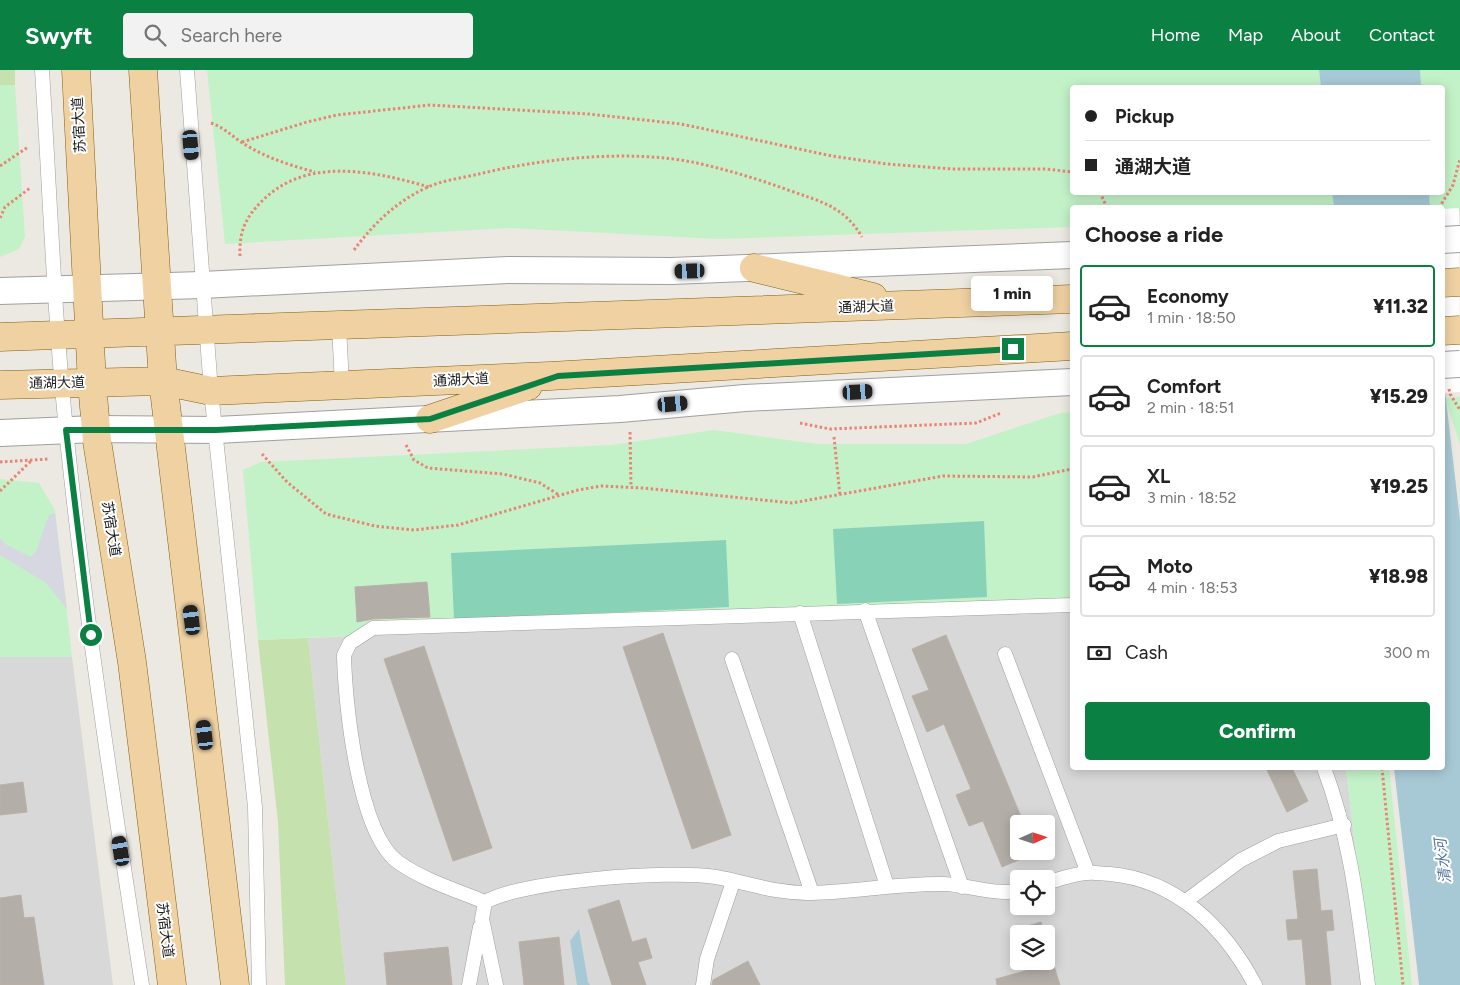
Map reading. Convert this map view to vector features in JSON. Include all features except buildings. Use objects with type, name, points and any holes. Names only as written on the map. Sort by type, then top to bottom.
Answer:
[{"type":"main road","name":"苏宿大道","points":[[76,70],[89,335],[96,429],[132,662],[172,985]]},
{"type":"main road","points":[[143,70],[163,381],[236,985]]},
{"type":"main road","points":[[754,268],[906,305]]},
{"type":"main road","points":[[1445,283],[1460,282]]},
{"type":"main road","name":"通湖大道","points":[[0,338],[1070,299]]},
{"type":"main road","points":[[1445,331],[1460,330]]},
{"type":"main road","name":"通湖大道","points":[[0,385],[163,381],[211,391],[558,376],[1070,346]]},
{"type":"main road","points":[[430,419],[558,376]]},
{"type":"street","points":[[1445,240],[1460,239]]},
{"type":"street","points":[[0,291],[202,285],[508,270],[672,271],[1070,255]]},
{"type":"street","points":[[1445,365],[1460,364]]},
{"type":"street","points":[[0,433],[96,429],[216,430],[620,409],[745,398],[1070,382]]},
{"type":"lane","points":[[42,70],[58,336],[66,430],[103,734],[142,985]]},
{"type":"lane","points":[[187,70],[189,117],[211,391],[255,807],[259,985]]},
{"type":"lane","points":[[338,326],[342,385]]},
{"type":"lane","points":[[485,902],[434,882],[397,861],[377,835],[367,810],[352,739],[344,664],[344,655],[350,643],[373,628],[865,610],[1070,605]]},
{"type":"lane","points":[[865,610],[962,887]]},
{"type":"lane","points":[[800,613],[887,886]]},
{"type":"lane","points":[[1005,654],[1088,873]]},
{"type":"lane","points":[[732,659],[812,893]]},
{"type":"lane","points":[[1325,770],[1344,825],[1354,875],[1368,985]]},
{"type":"lane","points":[[1186,901],[1241,860],[1278,841],[1344,825]]},
{"type":"lane","points":[[470,985],[485,902],[498,894],[556,884],[674,873],[716,877],[766,890],[812,893],[887,886],[946,884],[981,891],[1010,891]]},
{"type":"lane","points":[[1055,881],[1088,873],[1126,876],[1157,885],[1186,901],[1205,915],[1245,966],[1255,985]]},
{"type":"lane","points":[[702,985],[720,913],[733,882]]},
{"type":"lane","points":[[482,919],[496,985]]},
{"type":"path","points":[[242,142],[337,115],[430,105],[589,114],[681,124],[832,156],[887,164],[952,169],[1046,168],[1070,172]]},
{"type":"path","points":[[189,117],[200,118],[221,126],[242,142],[282,163],[315,172],[364,172],[429,187]]},
{"type":"path","points":[[0,166],[46,134]]},
{"type":"path","points":[[354,250],[385,213],[429,187],[528,163],[605,157],[635,157],[696,163],[760,180],[835,207],[855,226],[865,243]]},
{"type":"path","points":[[1441,205],[1453,185],[1460,159]]},
{"type":"path","points":[[240,256],[242,231],[250,213],[284,183],[315,172]]},
{"type":"path","points":[[0,218],[5,207],[48,173]]},
{"type":"path","points":[[0,203],[5,207]]},
{"type":"path","points":[[1450,394],[1460,410]]},
{"type":"path","points":[[629,422],[631,487]]},
{"type":"path","points":[[834,437],[840,496]]},
{"type":"path","points":[[403,440],[414,460],[422,466],[503,474],[540,483],[559,495]]},
{"type":"path","points":[[259,448],[263,456],[286,482],[326,514],[374,526],[414,530],[458,525],[559,495],[601,486],[631,487],[792,503],[840,496],[943,476],[1033,477],[1070,469]]},
{"type":"path","points":[[0,491],[30,461]]},
{"type":"path","points":[[1382,770],[1404,985]]},
{"type":"shaded area","points":[[55,513],[67,609],[46,583],[0,555],[0,538],[5,544],[31,557],[36,551],[49,515]]},
{"type":"shaded area","points":[[1070,604],[1070,770],[1346,770],[1371,985],[346,985],[308,638]]},
{"type":"shaded area","points":[[0,657],[72,657],[113,985],[0,985]]},
{"type":"green space","points":[[0,70],[15,70],[15,85],[0,85]]},
{"type":"green space","points":[[207,70],[1319,70],[1321,85],[1070,85],[1070,195],[1332,195],[1334,205],[1070,205],[1070,227],[719,239],[510,228],[225,244]]},
{"type":"green space","points":[[1418,70],[1460,70],[1460,212],[1445,212],[1445,205],[1430,205],[1429,195],[1445,195],[1445,85],[1419,85]]},
{"type":"green space","points":[[0,85],[15,85],[25,237],[19,249],[0,257]]},
{"type":"green space","points":[[1460,397],[1460,445],[1445,398]]},
{"type":"green space","points":[[1070,412],[1070,604],[258,640],[243,470],[261,462],[611,445],[714,430],[817,444],[966,444],[1060,413]]},
{"type":"green space","points":[[0,479],[39,483],[55,510],[72,657],[0,657]]},
{"type":"green space","points":[[984,521],[987,597],[837,604],[833,529]]},
{"type":"green space","points":[[726,540],[729,607],[454,620],[451,553]]},
{"type":"green space","points":[[308,638],[346,985],[285,985],[278,822],[258,640]]},
{"type":"green space","points":[[1346,770],[1389,770],[1412,985],[1371,985]]},
{"type":"water","points":[[1319,70],[1420,70],[1421,85],[1321,85]]},
{"type":"water","points":[[1332,195],[1429,195],[1430,205],[1334,205]]},
{"type":"water","name":"清水河","points":[[1445,391],[1460,520],[1460,985],[1419,985],[1394,770],[1445,770]]},
{"type":"water","points":[[579,929],[590,985],[577,985],[570,941]]},
{"type":"pier","points":[[1459,208],[1460,392],[1445,393],[1445,209]]},
{"type":"route","points":[[91,635],[66,430],[216,430],[430,419],[558,376],[1013,349]]}]
